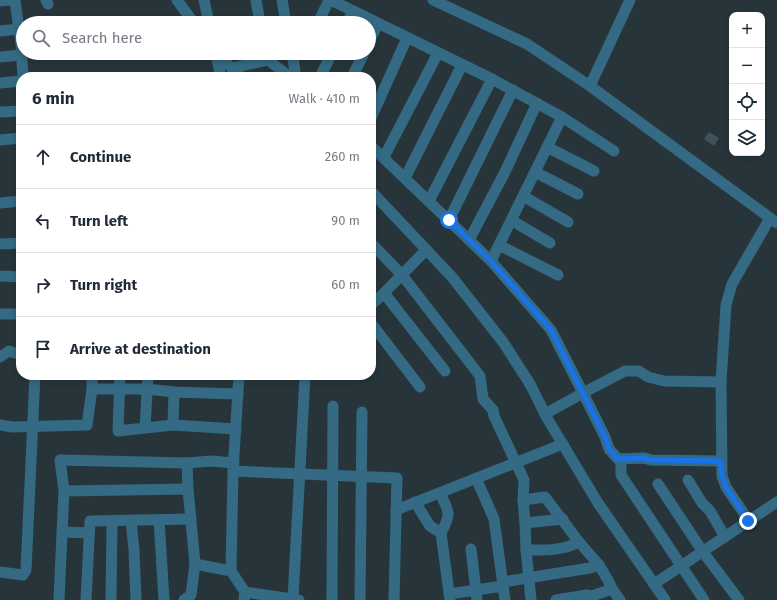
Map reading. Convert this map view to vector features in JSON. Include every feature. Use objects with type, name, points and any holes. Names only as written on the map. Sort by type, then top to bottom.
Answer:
[{"type":"street","points":[[0,1],[10,0]]},
{"type":"street","points":[[15,0],[17,16]]},
{"type":"street","points":[[177,0],[189,16]]},
{"type":"street","points":[[204,0],[207,16]]},
{"type":"street","points":[[256,0],[259,16]]},
{"type":"street","points":[[282,0],[285,16]]},
{"type":"street","points":[[322,16],[330,0],[363,16]]},
{"type":"street","points":[[433,0],[527,44],[590,86],[774,220],[732,284],[726,305],[721,382],[720,461],[722,476],[726,487],[748,521]]},
{"type":"street","points":[[590,86],[630,0]]},
{"type":"street","points":[[350,16],[353,11]]},
{"type":"street","points":[[376,28],[378,24],[492,79],[562,117],[614,151]]},
{"type":"street","points":[[0,31],[16,29]]},
{"type":"street","points":[[376,107],[407,38]]},
{"type":"street","points":[[384,157],[438,53]]},
{"type":"street","points":[[0,57],[16,56]]},
{"type":"street","points":[[22,60],[23,72]]},
{"type":"street","points":[[217,60],[220,72]]},
{"type":"street","points":[[223,60],[236,72]]},
{"type":"street","points":[[232,68],[258,60]]},
{"type":"street","points":[[271,60],[285,72]]},
{"type":"street","points":[[293,60],[294,72]]},
{"type":"street","points":[[322,72],[328,60]]},
{"type":"street","points":[[354,72],[360,60]]},
{"type":"street","points":[[405,178],[462,65]]},
{"type":"street","points":[[429,201],[492,79]]},
{"type":"street","points":[[0,83],[16,82]]},
{"type":"street","points":[[449,220],[513,90]]},
{"type":"street","points":[[469,240],[505,172],[537,103]]},
{"type":"street","points":[[0,112],[16,111]]},
{"type":"street","points":[[491,261],[562,117]]},
{"type":"street","points":[[0,140],[16,138]]},
{"type":"street","points":[[547,147],[594,171]]},
{"type":"street","points":[[376,150],[491,261],[551,330],[605,437],[609,449],[618,459],[644,458],[651,460],[720,461]]},
{"type":"street","points":[[535,172],[578,194]]},
{"type":"street","points":[[376,196],[452,277],[503,342],[530,384],[545,414],[598,503],[665,600]]},
{"type":"street","points":[[523,196],[568,222]]},
{"type":"street","points":[[0,203],[16,201]]},
{"type":"street","points":[[511,220],[550,243]]},
{"type":"street","points":[[0,244],[16,243]]},
{"type":"street","points":[[499,245],[558,275]]},
{"type":"street","points":[[376,248],[402,275],[480,376],[483,399],[493,410],[494,416],[524,480],[523,500],[526,550],[528,578],[532,600]]},
{"type":"street","points":[[376,300],[426,250]]},
{"type":"street","points":[[0,276],[16,277]]},
{"type":"street","points":[[384,293],[445,371]]},
{"type":"street","points":[[0,314],[16,314]]},
{"type":"street","points":[[376,329],[420,387]]},
{"type":"street","points":[[0,357],[9,351],[16,353]]},
{"type":"street","points":[[545,414],[625,371],[639,371],[648,377],[664,381],[721,382]]},
{"type":"street","points":[[0,572],[23,575],[26,570],[35,380]]},
{"type":"street","points":[[0,425],[12,428],[87,425],[92,380]]},
{"type":"street","points":[[120,380],[118,431],[173,426],[236,429]]},
{"type":"street","points":[[145,428],[148,380]]},
{"type":"street","points":[[239,380],[230,571],[245,596],[296,600],[305,380]]},
{"type":"street","points":[[92,389],[147,389],[174,392],[238,394]]},
{"type":"street","points":[[173,426],[174,392]]},
{"type":"street","points":[[332,600],[333,406]]},
{"type":"street","points":[[360,600],[362,412]]},
{"type":"street","points":[[396,510],[563,444]]},
{"type":"street","points":[[620,459],[620,475],[680,567],[704,600]]},
{"type":"street","points":[[59,600],[64,491],[60,460],[187,463],[211,461],[234,467],[300,474],[397,478],[394,600]]},
{"type":"street","points":[[184,600],[191,595],[195,564],[187,463]]},
{"type":"street","points":[[476,478],[494,519],[505,600]]},
{"type":"street","points":[[688,480],[702,503],[710,511],[725,537]]},
{"type":"street","points":[[658,484],[703,552],[739,600]]},
{"type":"street","points":[[64,491],[188,490]]},
{"type":"street","points":[[440,493],[448,510],[448,519],[441,533],[450,597],[477,595],[503,584],[599,565]]},
{"type":"street","points":[[523,500],[545,497],[563,519],[578,542],[599,565],[612,589],[620,600]]},
{"type":"street","points":[[415,502],[430,526],[441,533]]},
{"type":"street","points":[[654,584],[748,521],[775,508]]},
{"type":"street","points":[[86,600],[90,521],[191,519]]},
{"type":"street","points":[[525,523],[563,519]]},
{"type":"street","points":[[130,520],[134,550],[136,600]]},
{"type":"street","points":[[159,520],[164,600]]},
{"type":"street","points":[[111,600],[112,521]]},
{"type":"street","points":[[62,532],[90,533]]},
{"type":"street","points":[[526,550],[549,550],[571,546],[578,542]]},
{"type":"street","points":[[471,549],[477,595]]},
{"type":"street","points":[[195,564],[230,571]]},
{"type":"street","points":[[556,600],[587,595],[592,598],[612,589]]},
{"type":"building","points":[[709,132],[719,138],[714,146],[704,139]]},
{"type":"route","points":[[449,220],[491,261],[551,330],[605,437],[609,449],[618,459],[644,458],[651,460],[720,461],[722,476],[726,487],[748,521]]}]
